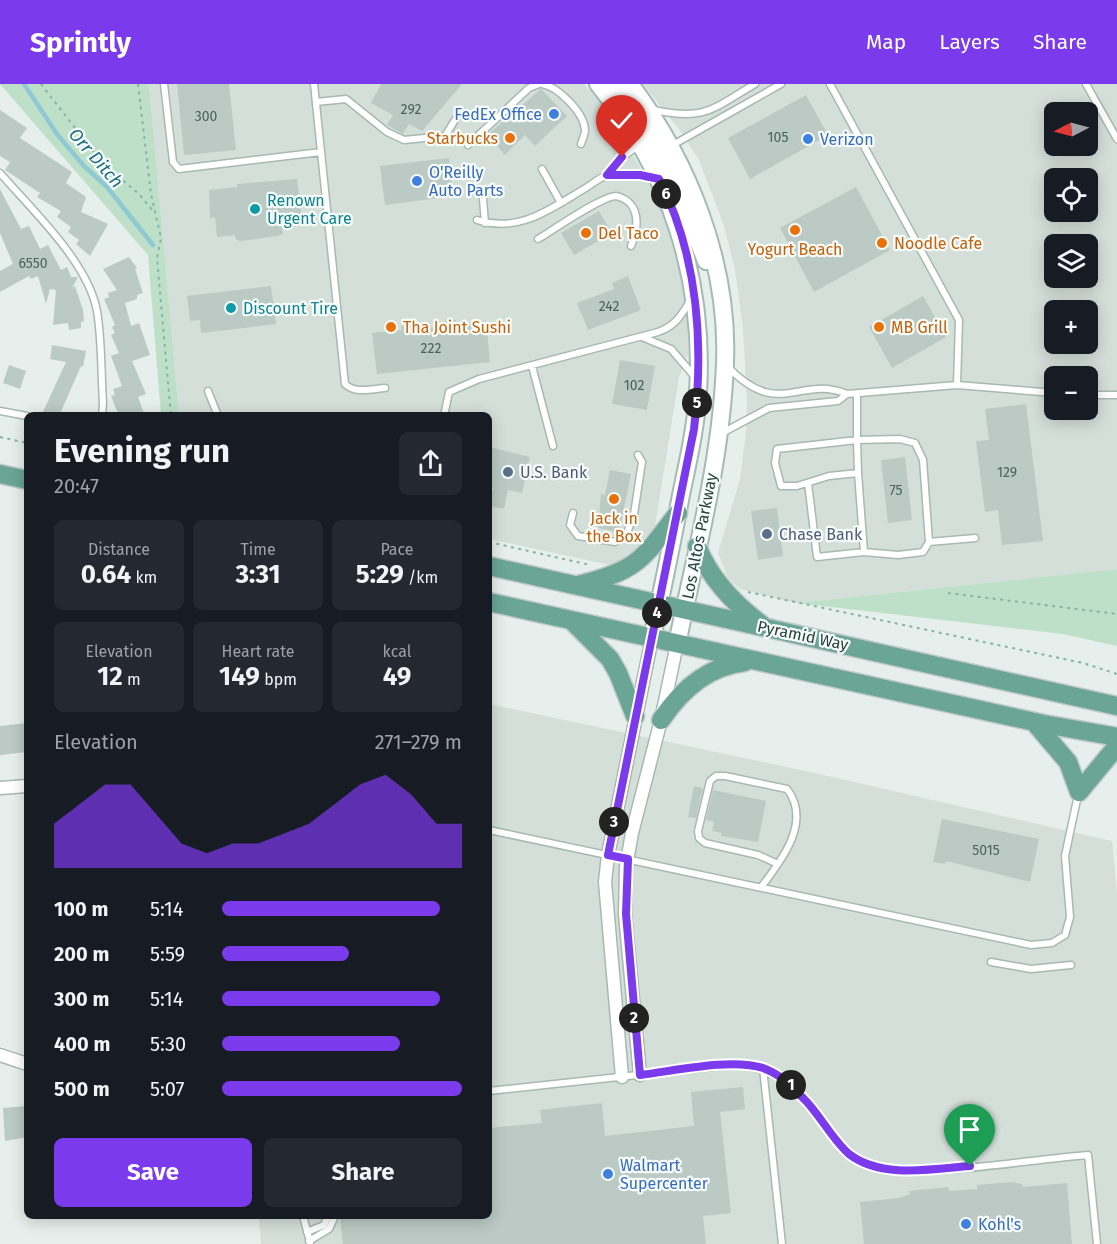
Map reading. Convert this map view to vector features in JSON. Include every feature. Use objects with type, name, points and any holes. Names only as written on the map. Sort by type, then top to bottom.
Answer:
[{"type":"main road","name":"Los Altos Parkway","points":[[598,84],[640,145],[659,179],[678,225],[694,296],[699,347],[699,382],[694,429],[652,638]]},
{"type":"main road","points":[[613,84],[649,133],[671,146]]},
{"type":"main road","name":"Los Altos Parkway","points":[[630,84],[671,146],[703,222],[717,277],[724,328],[725,364],[717,438],[677,644]]},
{"type":"main road","points":[[640,145],[659,152],[668,165],[703,257],[717,277]]},
{"type":"main road","points":[[0,474],[24,479]]},
{"type":"main road","points":[[575,586],[624,571],[636,563],[678,513]]},
{"type":"main road","points":[[697,546],[708,571],[719,586],[765,627]]},
{"type":"main road","name":"Pyramid Way","points":[[492,567],[1117,706]]},
{"type":"main road","points":[[492,603],[1034,722],[1117,737]]},
{"type":"main road","points":[[571,620],[610,659],[635,716]]},
{"type":"main road","points":[[661,720],[671,705],[705,675],[719,667],[757,661]]},
{"type":"main road","points":[[1034,722],[1068,762],[1079,792]]},
{"type":"main road","points":[[1079,792],[1117,746]]},
{"type":"street","name":"Los Altos Parkway","points":[[622,1077],[607,912],[608,855],[652,638]]},
{"type":"street","name":"Los Altos Parkway","points":[[640,1075],[626,914],[628,859],[677,644]]},
{"type":"street","points":[[0,788],[24,786]]},
{"type":"street","points":[[0,1055],[24,1063]]},
{"type":"lane","points":[[164,84],[173,162],[179,169],[321,152]]},
{"type":"lane","points":[[314,84],[345,384],[350,389],[359,390],[385,388]]},
{"type":"lane","points":[[468,145],[529,88],[540,84],[550,86],[581,116],[585,131],[581,144]]},
{"type":"lane","points":[[648,109],[675,115],[703,114],[755,84]]},
{"type":"lane","points":[[671,146],[781,84]]},
{"type":"lane","points":[[830,84],[959,320],[957,385]]},
{"type":"lane","points":[[1086,84],[1117,139]]},
{"type":"lane","points":[[316,102],[346,99],[387,132],[404,140],[445,136],[455,120]]},
{"type":"lane","points":[[477,220],[495,226],[512,225],[545,212],[607,175],[616,162],[640,145]]},
{"type":"lane","points":[[542,169],[561,203]]},
{"type":"lane","points":[[0,173],[54,235],[85,278],[97,310],[102,412]]},
{"type":"lane","points":[[607,175],[640,175],[659,179]]},
{"type":"lane","points":[[538,239],[604,199],[618,196],[630,202],[636,214],[636,234],[631,246]]},
{"type":"lane","points":[[483,199],[485,223]]},
{"type":"lane","points":[[445,412],[449,392],[479,378],[532,366],[670,328],[680,319],[694,296]]},
{"type":"lane","points":[[642,336],[671,349],[699,382]]},
{"type":"lane","points":[[725,364],[738,377],[765,393],[835,389],[847,394],[957,385],[1044,392]]},
{"type":"lane","points":[[532,366],[553,446]]},
{"type":"lane","points":[[208,391],[216,412]]},
{"type":"lane","points":[[857,393],[858,473],[864,552]]},
{"type":"lane","points":[[717,438],[769,408],[838,401],[847,394]]},
{"type":"lane","points":[[1098,395],[1117,395]]},
{"type":"lane","points":[[0,411],[24,415]]},
{"type":"lane","points":[[808,483],[817,557],[864,552],[898,555],[923,552],[929,542],[923,460],[915,443],[900,439],[857,440],[777,449],[775,463],[781,486],[808,483],[829,476],[858,473]]},
{"type":"lane","points":[[573,513],[570,525],[578,536],[615,542],[627,533],[634,514],[642,462],[638,455]]},
{"type":"lane","points":[[929,542],[975,538]]},
{"type":"lane","points":[[762,886],[778,864],[789,848],[798,809],[787,789],[716,776],[710,781],[698,831],[699,838],[705,843],[759,855],[778,864]]},
{"type":"lane","points":[[492,831],[762,886],[1031,945],[1052,943],[1065,935],[1070,917],[1065,856],[1079,792]]},
{"type":"lane","points":[[991,962],[1031,969],[1071,965]]},
{"type":"lane","points":[[492,1091],[738,1064],[763,1068],[786,1080],[850,1154],[885,1168],[929,1170],[1088,1155],[1097,1244]]},
{"type":"lane","points":[[763,1068],[782,1244]]},
{"type":"lane","points":[[304,1219],[310,1242],[329,1228],[334,1219]]},
{"type":"lane","points":[[307,1232],[324,1225],[327,1219]]},
{"type":"path","points":[[41,84],[104,164],[139,194],[155,214]]},
{"type":"path","points":[[138,84],[151,194],[161,238],[157,258],[171,412]]},
{"type":"path","points":[[0,437],[24,442]]},
{"type":"path","points":[[492,543],[596,565]]},
{"type":"path","points":[[748,592],[1083,663],[1117,674]]},
{"type":"path","points":[[948,593],[1117,614]]},
{"type":"shaded area","points":[[149,84],[584,84],[613,119],[654,193],[669,232],[680,274],[688,326],[688,355],[679,377],[655,526],[646,543],[619,567],[492,540],[492,412],[179,412]]},
{"type":"shaded area","points":[[643,84],[1117,84],[1117,569],[797,603],[740,589],[728,578],[718,553],[740,479],[746,433],[747,401],[743,329],[735,269],[723,223],[699,160],[679,129]]},
{"type":"shaded area","points":[[492,705],[810,772],[1112,841],[1117,894],[1117,1244],[261,1244],[259,1219],[492,1219]]},
{"type":"green space","points":[[0,84],[149,84],[179,412],[161,412],[148,255]]},
{"type":"green space","points":[[1117,569],[1117,646],[1063,634],[797,603]]},
{"type":"building","points":[[177,84],[229,84],[236,150],[184,155]]},
{"type":"building","points":[[381,84],[462,84],[422,131],[409,124],[403,134],[387,125],[393,115],[371,103]]},
{"type":"building","points":[[541,89],[567,116],[535,146],[525,135],[505,155],[487,135]]},
{"type":"building","points":[[806,95],[828,135],[750,179],[728,138]]},
{"type":"building","points":[[0,110],[27,128],[20,138],[72,172],[66,183],[86,197],[81,212],[108,224],[90,256],[76,244],[79,240],[68,232],[71,227],[57,217],[61,211],[37,197],[40,193],[5,170],[10,162],[0,156]]},
{"type":"building","name":"O'Reilly Auto Parts","points":[[449,158],[454,196],[385,205],[380,166]]},
{"type":"building","name":"Renown Urgent Care","points":[[297,179],[302,219],[299,219],[300,226],[282,228],[283,234],[278,236],[241,241],[236,240],[235,235],[217,237],[215,217],[210,218],[209,190],[237,187],[237,184]]},
{"type":"building","points":[[856,187],[890,250],[814,292],[780,228]]},
{"type":"building","points":[[0,189],[21,229],[29,226],[40,249],[48,245],[61,270],[67,267],[71,277],[78,277],[72,288],[75,286],[83,310],[84,321],[81,322],[81,328],[69,330],[68,323],[53,325],[56,290],[50,289],[46,304],[38,276],[31,279],[29,276],[0,292],[0,271],[13,264],[0,233]]},
{"type":"building","name":"Del Taco","points":[[599,211],[612,233],[574,255],[561,233]]},
{"type":"building","points":[[129,257],[137,268],[135,269],[143,293],[137,295],[137,299],[125,303],[131,326],[139,323],[150,355],[132,361],[146,394],[138,397],[144,412],[117,412],[111,396],[115,395],[113,389],[122,386],[111,356],[119,353],[111,335],[115,333],[112,327],[115,325],[104,299],[109,297],[108,293],[117,290],[103,269]]},
{"type":"building","points":[[628,276],[641,310],[588,330],[577,303],[614,289],[612,283]]},
{"type":"building","name":"Discount Tire","points":[[271,286],[276,324],[201,333],[200,320],[190,321],[187,296]]},
{"type":"building","points":[[923,296],[946,337],[892,368],[869,327]]},
{"type":"building","points":[[456,320],[456,324],[486,321],[490,362],[377,374],[372,333],[402,330],[401,326],[418,324],[418,329],[441,327],[440,322]]},
{"type":"building","points":[[52,345],[86,351],[83,367],[81,366],[61,412],[43,412],[66,362],[50,359]]},
{"type":"building","points":[[620,360],[655,366],[647,410],[612,404]]},
{"type":"building","points":[[9,365],[26,371],[20,389],[3,383]]},
{"type":"building","points":[[1026,404],[1043,541],[1002,545],[998,510],[985,512],[976,441],[989,440],[985,409]]},
{"type":"building","name":"U.S. Bank","points":[[492,448],[530,457],[522,493],[508,490],[504,509],[492,507]]},
{"type":"building","points":[[905,457],[912,520],[888,523],[881,460]]},
{"type":"building","name":"Jack in the Box","points":[[610,470],[631,474],[619,532],[598,528],[601,494],[605,495]]},
{"type":"building","name":"Chase Bank","points":[[777,508],[783,556],[758,560],[751,511]]},
{"type":"building","points":[[24,723],[24,752],[0,755],[0,726]]},
{"type":"building","points":[[694,786],[703,788],[696,818],[688,817]]},
{"type":"building","points":[[713,790],[766,801],[758,842],[721,836],[722,833],[712,831],[714,822],[706,820]]},
{"type":"building","points":[[942,819],[1039,839],[1030,882],[946,861],[945,864],[933,862]]},
{"type":"building","name":"Walmart Supercenter","points":[[743,1087],[745,1109],[720,1112],[731,1213],[703,1216],[706,1244],[343,1244],[340,1219],[492,1219],[492,1128],[542,1123],[540,1110],[602,1103],[605,1136],[694,1126],[691,1092]]},
{"type":"building","points":[[24,1106],[24,1138],[5,1141],[3,1108]]},
{"type":"building","name":"Kohl's","points":[[1011,1182],[1022,1184],[1023,1187],[1067,1183],[1072,1244],[864,1244],[860,1202],[899,1198],[910,1194],[909,1191],[948,1187],[949,1191],[977,1189],[977,1185]]},
{"type":"waterway","name":"Orr Ditch","points":[[24,84],[57,134],[83,165],[107,187],[153,245]]},
{"type":"place","name":"FedEx Office","points":[[554,114]]},
{"type":"place","name":"Starbucks","points":[[510,138]]},
{"type":"place","name":"Verizon","points":[[808,139]]},
{"type":"place","name":"O'Reilly Auto Parts","points":[[417,181]]},
{"type":"place","name":"Renown Urgent Care","points":[[255,209]]},
{"type":"place","name":"Yogurt Beach","points":[[795,230]]},
{"type":"place","name":"Del Taco","points":[[586,233]]},
{"type":"place","name":"Noodle Cafe","points":[[882,243]]},
{"type":"place","name":"Discount Tire","points":[[231,308]]},
{"type":"place","name":"Tha Joint Sushi","points":[[391,327]]},
{"type":"place","name":"MB Grill","points":[[879,327]]},
{"type":"place","name":"U.S. Bank","points":[[508,472]]},
{"type":"place","name":"Jack in the Box","points":[[614,499]]},
{"type":"place","name":"Chase Bank","points":[[767,534]]},
{"type":"place","name":"Walmart Supercenter","points":[[608,1174]]},
{"type":"place","name":"Kohl's","points":[[966,1224]]},
{"type":"route","points":[[622,157],[607,175],[628,174],[659,179],[665,191],[678,225],[689,266],[699,347],[698,393],[694,429],[608,855],[628,859],[625,890],[626,914],[640,1075],[738,1064],[763,1068],[786,1080],[812,1107],[850,1154],[870,1165],[929,1170],[970,1166]]}]
